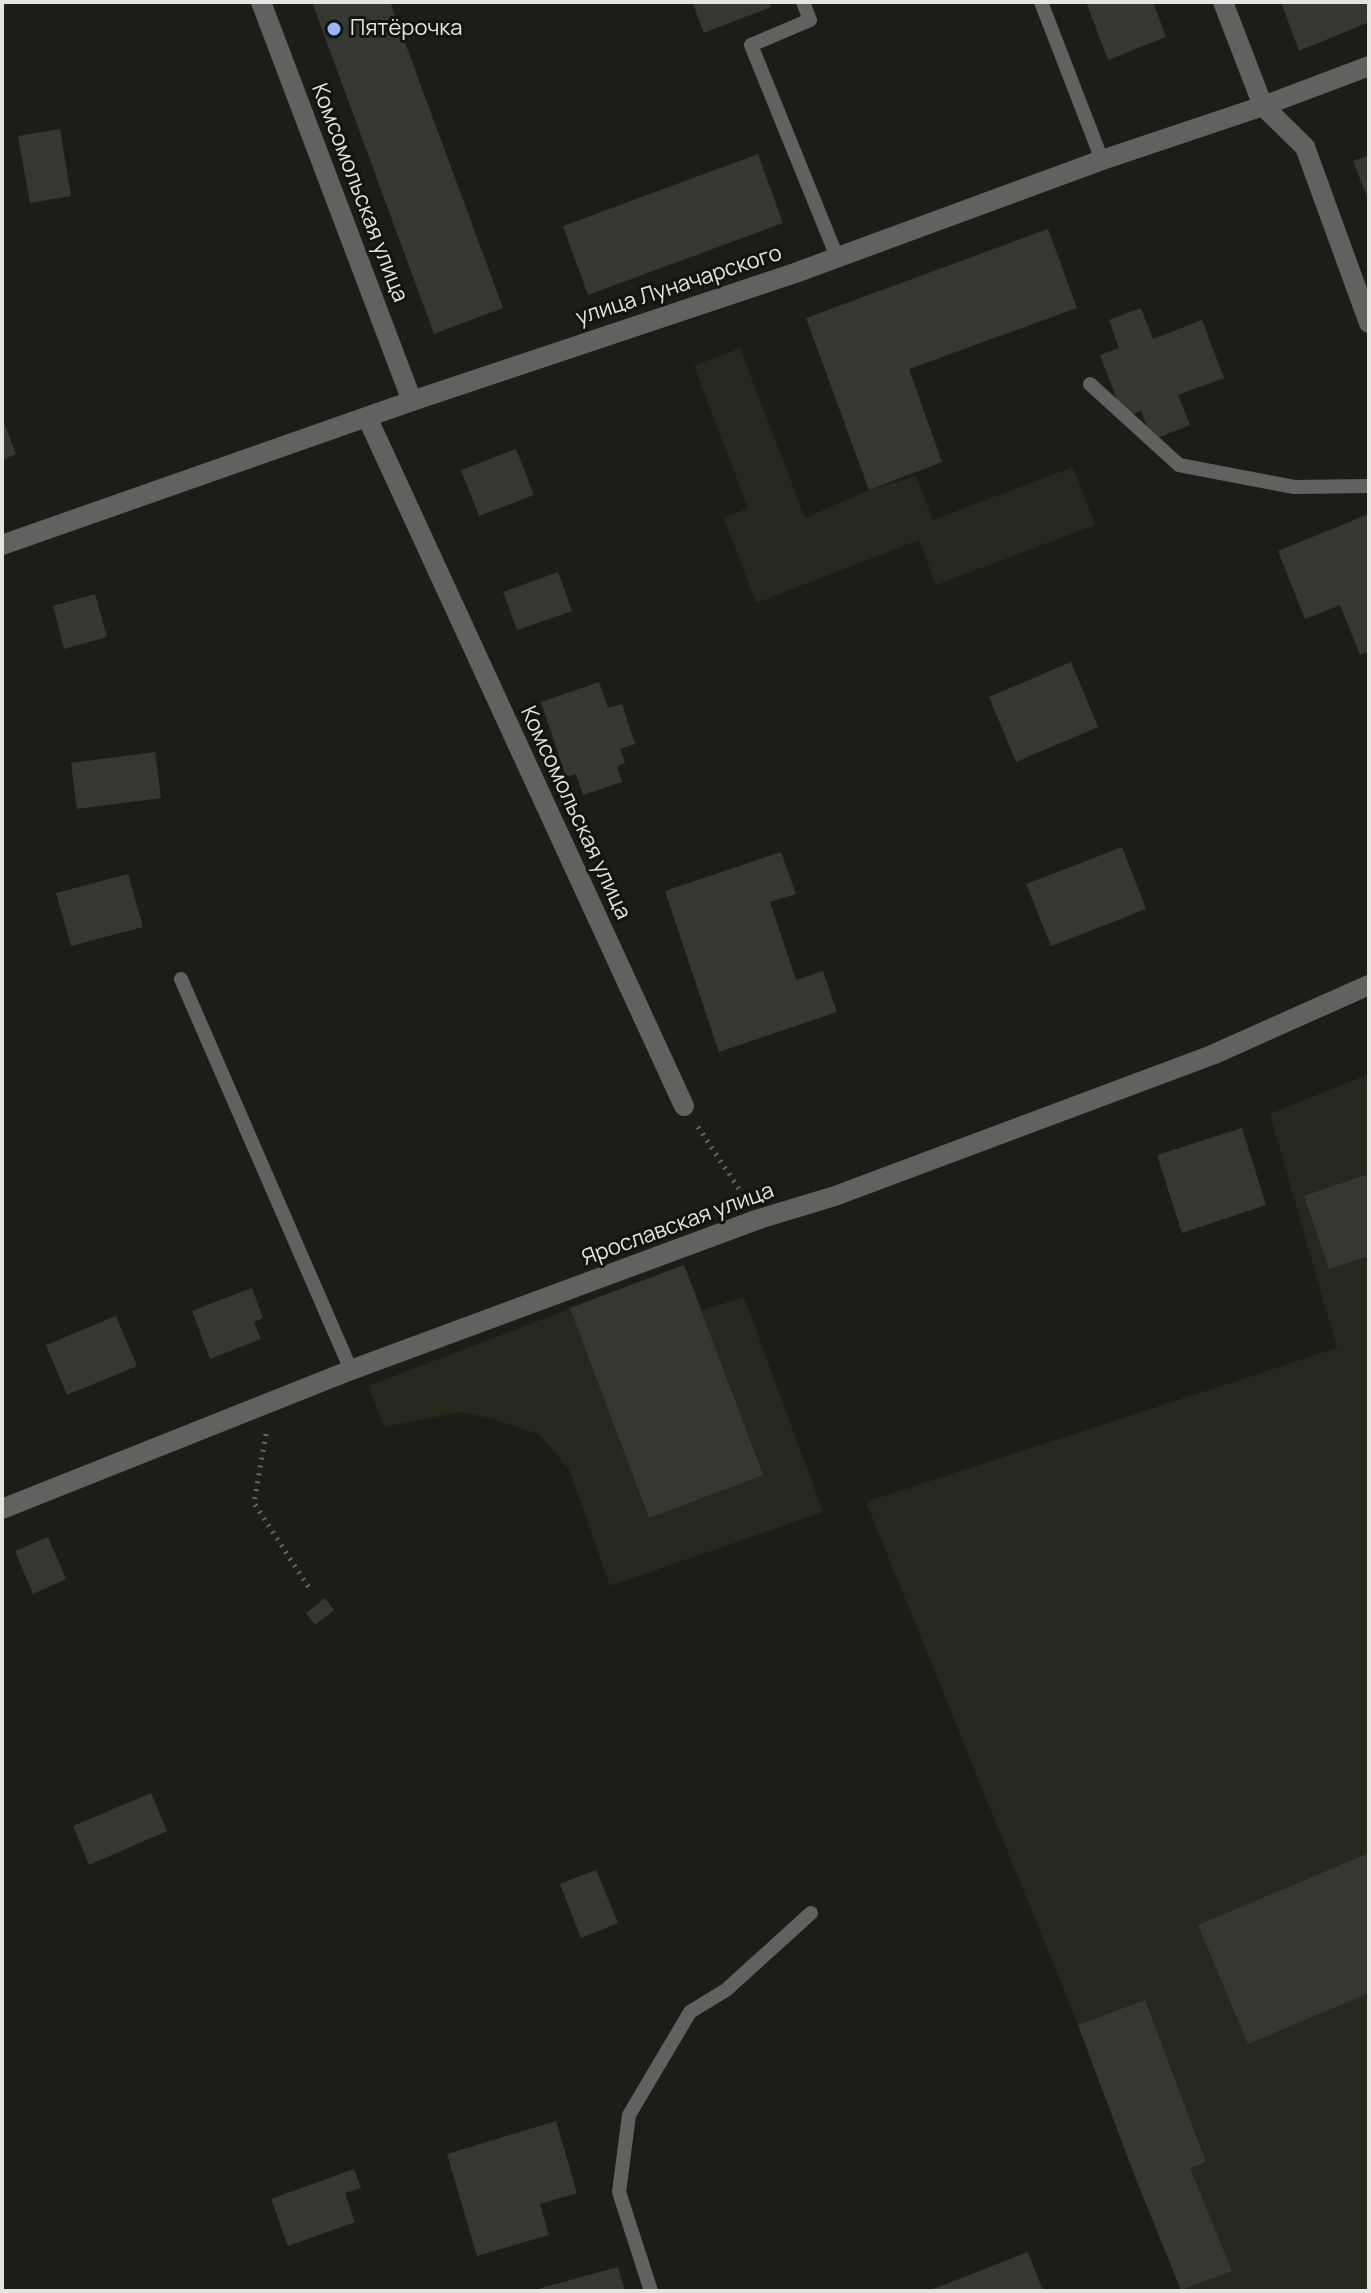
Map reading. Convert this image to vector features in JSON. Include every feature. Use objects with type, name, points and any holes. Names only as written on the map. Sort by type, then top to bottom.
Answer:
[{"type":"street","name":"Комсомольская улица","points":[[261,2],[412,401]]},
{"type":"street","points":[[1223,2],[1263,106],[1305,147],[1369,323]]},
{"type":"street","name":"улица Луначарского","points":[[2,545],[412,401],[837,257],[1369,66]]},
{"type":"street","name":"Комсомольская улица","points":[[367,417],[684,1106]]},
{"type":"street","name":"Ярославская улица","points":[[2,1509],[351,1370],[759,1219],[835,1196],[1212,1055],[1369,985]]},
{"type":"lane","points":[[803,2],[810,20],[751,45],[837,257]]},
{"type":"lane","points":[[1041,2],[1102,160]]},
{"type":"lane","points":[[1090,384],[1179,465],[1294,487],[1369,486]]},
{"type":"lane","points":[[181,979],[351,1370]]},
{"type":"lane","points":[[651,2291],[619,2192],[629,2115],[690,2012],[726,1990],[811,1913]]},
{"type":"path","points":[[684,1106],[759,1219]]},
{"type":"path","points":[[272,1401],[254,1503],[311,1591]]},
{"type":"shaded area","points":[[740,348],[805,518],[869,490],[916,476],[933,520],[1073,467],[1095,525],[936,585],[919,540],[756,603],[724,518],[748,508],[694,366]]},
{"type":"shaded area","points":[[1369,1074],[1369,2289],[1182,2291],[866,1502],[1337,1348],[1270,1114]]},
{"type":"shaded area","points":[[684,1265],[702,1310],[744,1297],[823,1512],[610,1586],[569,1469],[539,1434],[462,1412],[384,1427],[368,1386]]},
{"type":"building","points":[[312,2],[390,2],[503,308],[434,334]]},
{"type":"building","points":[[692,2],[769,2],[771,7],[704,33]]},
{"type":"building","points":[[1086,2],[1153,2],[1166,37],[1108,60]]},
{"type":"building","points":[[1281,2],[1369,2],[1369,22],[1299,51]]},
{"type":"building","points":[[60,129],[71,196],[30,203],[18,136]]},
{"type":"building","points":[[758,154],[783,223],[588,295],[563,226]]},
{"type":"building","points":[[1369,155],[1369,202],[1353,161]]},
{"type":"building","points":[[1048,229],[1077,308],[909,369],[942,462],[869,490],[806,318]]},
{"type":"building","points":[[1141,308],[1153,339],[1202,320],[1224,378],[1178,395],[1190,425],[1152,440],[1141,411],[1124,418],[1100,355],[1119,348],[1109,320]]},
{"type":"building","points":[[2,417],[16,454],[2,460]]},
{"type":"building","points":[[516,449],[534,495],[479,516],[461,470]]},
{"type":"building","points":[[1369,514],[1369,651],[1360,655],[1340,605],[1305,619],[1278,551]]},
{"type":"building","points":[[558,572],[572,611],[517,630],[503,592]]},
{"type":"building","points":[[95,594],[107,637],[64,649],[53,606]]},
{"type":"building","points":[[1071,662],[1098,727],[1016,762],[989,697]]},
{"type":"building","points":[[599,682],[608,708],[622,704],[635,744],[620,749],[625,763],[617,766],[622,782],[583,795],[576,774],[566,777],[541,702]]},
{"type":"building","points":[[155,752],[161,798],[77,809],[71,763]]},
{"type":"building","points":[[1122,847],[1146,909],[1051,946],[1026,884]]},
{"type":"building","points":[[781,852],[796,894],[770,902],[796,980],[823,971],[837,1012],[719,1052],[665,891]]},
{"type":"building","points":[[128,874],[143,927],[71,946],[56,893]]},
{"type":"building","points":[[1242,1128],[1266,1205],[1182,1233],[1157,1155]]},
{"type":"building","points":[[1369,1174],[1369,1256],[1329,1269],[1304,1196]]},
{"type":"building","points":[[684,1265],[763,1475],[649,1518],[570,1308]]},
{"type":"building","points":[[252,1288],[263,1318],[254,1322],[261,1339],[210,1359],[192,1311]]},
{"type":"building","points":[[116,1316],[137,1366],[67,1395],[46,1345]]},
{"type":"building","points":[[48,1537],[66,1579],[33,1594],[15,1551]]},
{"type":"building","points":[[325,1598],[334,1610],[315,1625],[306,1613]]},
{"type":"building","points":[[151,1793],[167,1831],[89,1865],[73,1826]]},
{"type":"building","points":[[1369,1853],[1369,1993],[1248,2044],[1198,1925]]},
{"type":"building","points":[[596,1870],[618,1923],[581,1938],[560,1884]]},
{"type":"building","points":[[1145,2000],[1206,2162],[1190,2168],[1232,2271],[1181,2290],[1078,2025]]},
{"type":"building","points":[[556,2121],[577,2193],[540,2204],[549,2235],[477,2256],[447,2154]]},
{"type":"building","points":[[354,2169],[361,2188],[345,2193],[355,2222],[288,2246],[271,2199]]},
{"type":"building","points":[[1028,2252],[1043,2291],[928,2291]]},
{"type":"building","points":[[618,2267],[625,2291],[534,2291],[534,2290]]},
{"type":"place","name":"Пятёрочка","points":[[334,29]]}]
